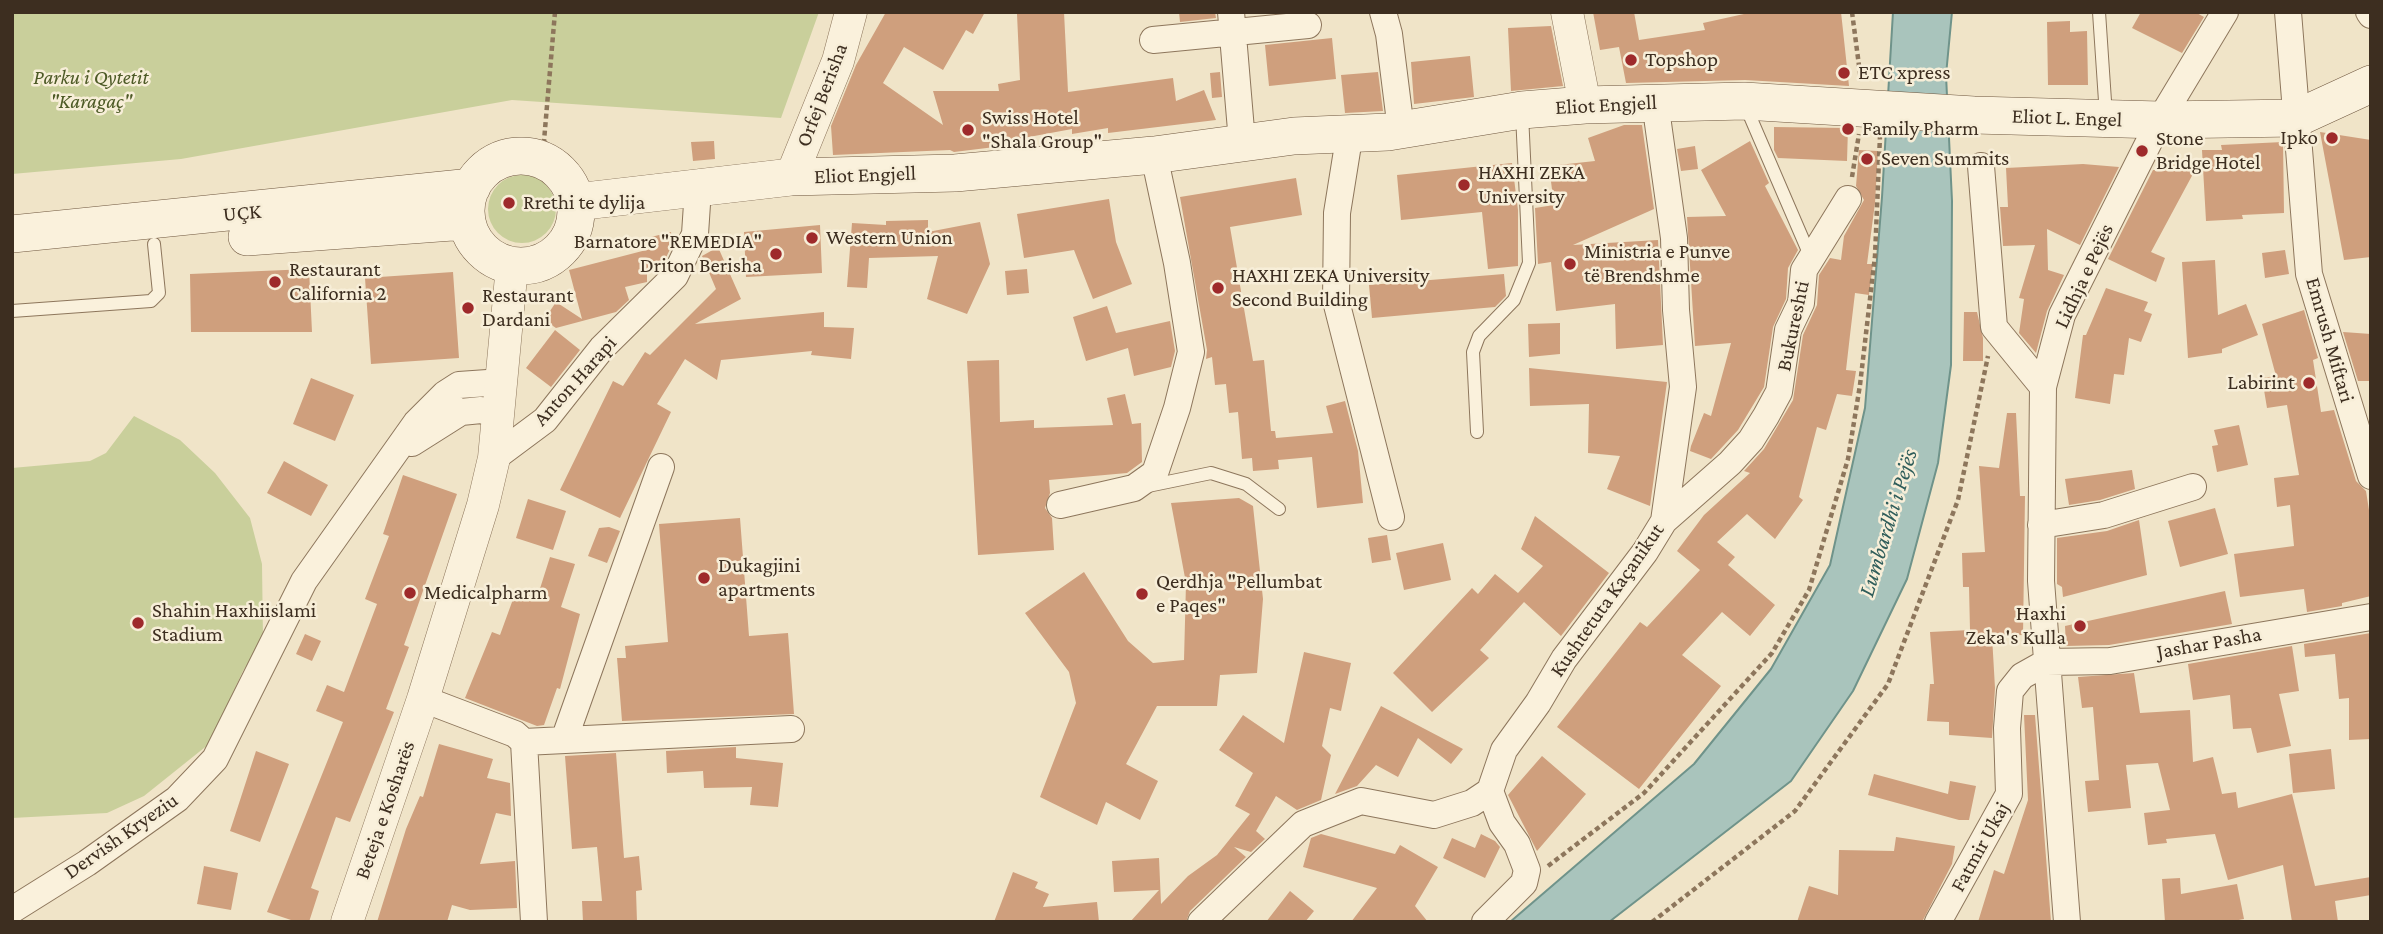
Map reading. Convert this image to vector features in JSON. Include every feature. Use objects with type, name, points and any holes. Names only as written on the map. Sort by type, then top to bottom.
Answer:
[{"type":"main road","name":"Eliot L. Engel","points":[[1874,109],[2106,119],[2297,118],[2371,84]]},
{"type":"main road","name":"Eliot Engjell","points":[[576,202],[791,177],[955,173],[1154,155],[1242,142],[1350,131],[1401,130],[1522,110],[1585,105],[1744,101],[1874,109]]},
{"type":"main road","points":[[527,155],[543,159],[560,171],[571,185],[576,202],[576,219],[571,236],[561,250],[546,261],[530,266],[512,266],[494,260],[480,248],[469,204],[491,164],[508,157],[527,155]]},
{"type":"main road","name":"UÇK","points":[[12,234],[469,204]]},
{"type":"main road","name":"UÇK","points":[[12,257],[154,244],[469,204]]},
{"type":"street","name":"Orfej Berisha","points":[[791,177],[838,61],[851,12]]},
{"type":"street","points":[[1383,12],[1389,34],[1401,130]]},
{"type":"street","points":[[1567,12],[1585,105]]},
{"type":"street","name":"Lidhja e Pejës","points":[[2067,922],[2047,662],[2041,525],[2047,443],[2043,387],[2062,315],[2160,120],[2225,12]]},
{"type":"street","name":"Emrush Miftari","points":[[2288,12],[2309,274],[2370,471]]},
{"type":"street","points":[[1233,22],[1242,142]]},
{"type":"street","points":[[1153,40],[1233,22],[1308,25]]},
{"type":"street","name":"Kushtetuta Kaçanikut","points":[[1490,791],[1504,750],[1538,703],[1564,659],[1645,552],[1664,521],[1683,387],[1675,310],[1674,238],[1655,102]]},
{"type":"street","points":[[1350,131],[1337,213],[1336,301],[1391,517]]},
{"type":"street","points":[[1059,505],[1134,488],[1155,474],[1177,408],[1191,352],[1177,263],[1154,155]]},
{"type":"street","points":[[1981,166],[1994,327],[2043,387]]},
{"type":"street","name":"Anton Harapi","points":[[494,458],[545,420],[602,348],[675,276],[695,234],[698,189]]},
{"type":"street","points":[[1811,258],[1848,199]]},
{"type":"street","name":"Bukureshti","points":[[1664,521],[1751,440],[1773,404],[1779,392],[1785,365],[1788,330],[1801,303],[1804,270],[1811,258]]},
{"type":"street","points":[[512,266],[494,458],[470,554],[423,699],[516,734],[524,741],[791,729]]},
{"type":"street","name":"Dervish Kryeziu","points":[[12,910],[87,863],[177,799],[215,759],[304,581],[416,423],[445,394],[459,385],[502,382]]},
{"type":"street","name":"Dervish Kryeziu","points":[[388,461],[461,412],[481,410],[498,415]]},
{"type":"street","points":[[564,740],[661,467]]},
{"type":"street","points":[[2041,525],[2104,515],[2193,487]]},
{"type":"street","name":"Jashar Pasha","points":[[2047,662],[2110,661],[2371,617]]},
{"type":"street","name":"Fatmir Ukaj","points":[[1938,922],[2009,794],[2007,728],[2010,691],[2022,676],[2047,662]]},
{"type":"street","name":"Beteja e Kosharës","points":[[347,922],[423,699]]},
{"type":"street","points":[[524,741],[534,922]]},
{"type":"street","points":[[1201,922],[1303,824],[1361,801],[1434,815],[1472,803],[1490,791],[1502,823],[1517,844],[1527,870],[1524,883],[1485,922]]},
{"type":"lane","points":[[2099,12],[2106,119]]},
{"type":"lane","name":"Bukureshti","points":[[1744,101],[1811,258]]},
{"type":"lane","points":[[1478,432],[1474,352],[1479,336],[1514,300],[1529,263],[1522,110]]},
{"type":"lane","points":[[12,311],[152,301],[159,293],[154,244]]},
{"type":"lane","points":[[1134,488],[1211,473],[1246,484],[1279,509]]},
{"type":"path","points":[[544,141],[555,12]]},
{"type":"path","points":[[1524,883],[1585,841],[1644,793],[1772,653],[1809,590],[1848,459],[1860,385],[1875,256],[1880,136],[1853,12]]},
{"type":"path","points":[[1848,199],[1874,109]]},
{"type":"path","points":[[1652,922],[1796,811],[1888,684],[1958,500],[1994,327]]},
{"type":"green space","name":"Parku i Qytetit \"Karagaç\"","points":[[12,12],[819,12],[781,118],[512,100],[181,159],[12,174]]},
{"type":"green space","points":[[515,175],[529,175],[541,180],[551,190],[556,209],[551,228],[541,238],[529,243],[515,243],[503,238],[493,228],[488,216],[488,202],[493,190],[503,180]]},
{"type":"green space","name":"Shahin Haxhiislami Stadium","points":[[134,416],[180,440],[215,473],[250,518],[262,564],[263,639],[243,671],[209,744],[144,796],[107,813],[12,818],[12,468],[90,461],[106,453]]},
{"type":"water","name":"Lumbardhi i Pejës","points":[[1893,12],[1952,12],[1946,75],[1952,201],[1951,365],[1938,463],[1907,579],[1853,691],[1791,781],[1609,922],[1510,922],[1694,764],[1771,669],[1830,565],[1865,408]]},
{"type":"building","points":[[886,12],[985,12],[973,34],[966,30],[943,70],[904,47],[883,83],[943,125],[933,91],[999,91],[998,84],[1020,80],[1017,14],[1041,12],[1064,12],[1068,92],[1173,78],[1176,101],[1204,90],[1216,120],[1108,133],[1108,128],[1072,134],[1072,129],[1002,142],[1003,146],[954,152],[833,155],[831,126],[856,65]]},
{"type":"building","points":[[1179,12],[1215,12],[1216,18],[1180,22]]},
{"type":"building","points":[[1593,12],[1634,12],[1639,40],[1705,30],[1703,23],[1753,12],[1841,12],[1849,86],[1745,80],[1626,83],[1619,47],[1600,50]]},
{"type":"building","points":[[2141,12],[2195,12],[2204,17],[2182,53],[2132,28]]},
{"type":"building","points":[[2070,21],[2070,32],[2087,31],[2088,85],[2048,85],[2047,22]]},
{"type":"building","points":[[1551,26],[1563,86],[1511,91],[1508,28]]},
{"type":"building","points":[[1332,38],[1336,79],[1269,86],[1265,45]]},
{"type":"building","points":[[1470,56],[1474,97],[1414,104],[1411,62]]},
{"type":"building","points":[[1220,72],[1222,97],[1212,98],[1210,73]]},
{"type":"building","points":[[1378,72],[1383,111],[1345,113],[1341,75]]},
{"type":"building","points":[[1624,125],[1642,125],[1654,209],[1573,245],[1658,240],[1663,345],[1616,349],[1615,304],[1556,311],[1551,262],[1538,264],[1535,208],[1554,205],[1549,166],[1595,161],[1588,138]]},
{"type":"building","points":[[1774,127],[1848,128],[1847,161],[1778,158],[1774,150]]},
{"type":"building","points":[[2320,132],[2371,140],[2371,257],[2344,260]]},
{"type":"building","points":[[714,141],[715,159],[693,161],[691,142]]},
{"type":"building","points":[[1750,141],[1769,183],[1765,186],[1798,250],[1788,268],[1786,299],[1773,327],[1764,387],[1738,430],[1711,459],[1690,451],[1704,413],[1711,416],[1731,343],[1695,346],[1687,217],[1726,216],[1701,170]]},
{"type":"building","points":[[2283,142],[2284,213],[2242,215],[2243,219],[2206,221],[2202,150],[2222,150],[2221,145]]},
{"type":"building","points":[[1695,146],[1698,169],[1681,171],[1677,149]]},
{"type":"building","points":[[1859,150],[1878,151],[1867,264],[1873,264],[1869,295],[1855,293],[1846,370],[1856,371],[1852,396],[1837,394],[1826,430],[1817,427],[1799,497],[1803,500],[1775,539],[1747,514],[1717,542],[1735,557],[1728,565],[1775,605],[1750,636],[1722,612],[1682,655],[1721,686],[1639,789],[1557,727],[1640,622],[1647,627],[1700,570],[1677,551],[1704,515],[1750,473],[1744,471],[1764,449],[1793,400],[1803,335],[1817,305],[1819,275],[1830,258],[1841,260],[1844,236],[1864,200],[1856,186]]},
{"type":"building","points":[[2166,157],[2194,172],[2151,252],[2165,258],[2156,282],[2108,259],[2153,170],[2159,170]]},
{"type":"building","points":[[1512,163],[1518,210],[1518,266],[1488,269],[1482,212],[1401,220],[1397,175]]},
{"type":"building","points":[[2083,164],[2119,167],[2080,245],[2047,229],[2048,270],[2064,275],[2047,311],[2036,353],[2019,333],[2024,299],[2019,298],[2035,245],[2003,246],[2000,207],[2008,207],[2006,168]]},
{"type":"building","points":[[1296,178],[1302,215],[1230,227],[1253,361],[1264,360],[1271,431],[1275,431],[1276,438],[1333,433],[1326,406],[1345,401],[1358,451],[1363,503],[1317,508],[1312,457],[1278,460],[1279,469],[1253,471],[1252,458],[1242,459],[1238,412],[1229,413],[1226,384],[1215,385],[1212,357],[1206,359],[1207,350],[1180,197]]},
{"type":"building","points":[[1109,199],[1116,242],[1132,284],[1093,299],[1074,250],[1024,258],[1017,214]]},
{"type":"building","points":[[928,220],[928,232],[980,222],[990,264],[967,314],[927,299],[938,256],[869,258],[867,288],[847,287],[852,223],[886,225],[886,221]]},
{"type":"building","points":[[820,225],[822,273],[746,277],[744,232]]},
{"type":"building","points":[[671,232],[673,243],[662,266],[659,264],[647,271],[647,282],[625,287],[629,300],[616,312],[556,328],[544,320],[556,302],[582,319],[569,270],[654,248],[651,237]]},
{"type":"building","points":[[718,247],[741,299],[695,324],[824,312],[824,327],[854,328],[851,359],[811,355],[812,351],[721,360],[717,380],[685,359],[657,404],[671,412],[620,518],[560,490],[613,381],[623,386],[645,352],[650,355],[716,289],[702,256]]},
{"type":"building","points":[[2285,250],[2289,274],[2265,278],[2262,253]]},
{"type":"building","points":[[2215,260],[2218,315],[2246,304],[2258,335],[2222,349],[2222,353],[2188,358],[2182,262]]},
{"type":"building","points":[[309,269],[312,332],[191,332],[190,274]]},
{"type":"building","points":[[1027,269],[1029,293],[1007,295],[1005,271]]},
{"type":"building","points":[[453,272],[459,358],[371,364],[365,278]]},
{"type":"building","points":[[1504,274],[1506,296],[1495,307],[1372,318],[1369,285]]},
{"type":"building","points":[[2106,288],[2148,302],[2144,311],[2152,314],[2141,342],[2129,338],[2124,375],[2114,374],[2110,404],[2075,398],[2083,335],[2086,335]]},
{"type":"building","points":[[1107,306],[1116,333],[1170,321],[1175,351],[1171,367],[1134,376],[1128,348],[1086,361],[1073,317]]},
{"type":"building","points":[[2304,310],[2318,358],[2313,360],[2321,412],[2334,410],[2356,481],[2366,491],[2371,523],[2371,596],[2342,603],[2342,606],[2307,612],[2304,589],[2240,597],[2234,554],[2294,546],[2290,505],[2277,507],[2274,478],[2299,475],[2287,405],[2267,408],[2262,378],[2276,376],[2262,324]]},
{"type":"building","points":[[1964,312],[1977,312],[1983,338],[1983,361],[1963,361]]},
{"type":"building","points":[[1560,323],[1560,354],[1529,357],[1528,324]]},
{"type":"building","points":[[555,330],[580,350],[551,387],[526,368]]},
{"type":"building","points":[[2343,332],[2371,334],[2371,381],[2358,381]]},
{"type":"building","points":[[999,360],[1000,422],[1034,420],[1034,428],[1113,425],[1107,398],[1125,394],[1132,424],[1141,423],[1142,462],[1127,473],[1049,480],[1050,493],[1045,508],[1052,518],[1054,550],[978,555],[967,361]]},
{"type":"building","points":[[1529,368],[1667,382],[1650,506],[1607,489],[1620,456],[1588,453],[1589,404],[1530,406]]},
{"type":"building","points":[[311,378],[354,395],[335,441],[293,424]]},
{"type":"building","points":[[2007,413],[2016,413],[2020,496],[2025,496],[2023,635],[1992,636],[1995,688],[1992,738],[1949,735],[1949,722],[1927,721],[1930,684],[1934,684],[1930,632],[1970,630],[1969,587],[1963,587],[1962,553],[1985,552],[1979,466],[1999,468]]},
{"type":"building","points":[[2239,425],[2248,465],[2217,472],[2212,446],[2218,445],[2214,430]]},
{"type":"building","points":[[284,461],[328,485],[311,516],[267,493]]},
{"type":"building","points":[[2132,470],[2135,489],[2100,500],[2069,505],[2065,479]]},
{"type":"building","points":[[403,475],[457,494],[404,645],[409,647],[386,709],[394,712],[350,822],[336,817],[311,888],[319,891],[309,922],[297,922],[267,912],[343,722],[316,711],[327,685],[344,692],[377,604],[365,599],[389,536],[383,534]]},
{"type":"building","points":[[1239,498],[1253,506],[1263,599],[1257,673],[1220,675],[1217,706],[1157,706],[1126,764],[1158,781],[1140,820],[1106,802],[1097,825],[1040,797],[1076,703],[1069,672],[1025,613],[1084,572],[1128,641],[1153,663],[1184,660],[1186,583],[1171,503]]},
{"type":"building","points":[[528,499],[566,511],[553,550],[516,538]]},
{"type":"building","points":[[2215,508],[2228,554],[2180,567],[2168,521]]},
{"type":"building","points":[[1535,516],[1609,573],[1561,636],[1524,602],[1480,650],[1489,658],[1432,712],[1393,673],[1472,588],[1478,594],[1495,574],[1518,593],[1543,566],[1521,549]]},
{"type":"building","name":"Dukagjini apartments","points":[[740,518],[749,636],[788,633],[794,714],[622,721],[617,658],[626,658],[625,646],[668,642],[659,524]]},
{"type":"building","points":[[2139,520],[2147,575],[2063,597],[2062,587],[2057,584],[2057,538],[2107,531]]},
{"type":"building","points":[[609,527],[620,531],[607,563],[588,556],[599,528]]},
{"type":"building","points":[[1387,535],[1391,560],[1372,563],[1368,538]]},
{"type":"building","points":[[1443,543],[1451,580],[1404,590],[1396,553]]},
{"type":"building","points":[[550,557],[575,564],[561,607],[580,614],[560,689],[557,688],[544,725],[537,726],[465,698],[492,632],[500,635],[516,591],[537,598]]},
{"type":"building","points":[[2225,591],[2232,624],[2109,645],[2066,646],[2065,626]]},
{"type":"building","points":[[2371,633],[2371,739],[2349,740],[2349,698],[2339,699],[2335,654],[2305,657],[2304,644]]},
{"type":"building","points":[[305,634],[321,641],[312,661],[296,654]]},
{"type":"building","points":[[2292,646],[2299,691],[2279,694],[2291,746],[2257,753],[2251,728],[2233,729],[2230,695],[2193,700],[2188,664]]},
{"type":"building","points":[[1304,652],[1351,663],[1341,711],[1330,708],[1322,746],[1331,755],[1321,800],[1297,810],[1276,796],[1256,831],[1265,839],[1251,852],[1234,847],[1246,857],[1190,911],[1186,922],[1130,922],[1159,890],[1114,892],[1112,861],[1159,858],[1161,904],[1188,876],[1217,855],[1250,814],[1235,806],[1253,773],[1219,750],[1243,715],[1284,743]]},
{"type":"building","points":[[2134,673],[2140,713],[2190,710],[2193,762],[2213,757],[2222,794],[2236,792],[2238,808],[2292,794],[2315,886],[2371,877],[2371,895],[2335,901],[2338,922],[2292,922],[2283,865],[2228,880],[2215,834],[2166,839],[2167,843],[2148,845],[2144,813],[2170,810],[2158,763],[2126,765],[2131,808],[2088,812],[2085,781],[2099,780],[2093,707],[2082,708],[2078,677]]},
{"type":"building","points":[[1381,706],[1463,749],[1451,764],[1418,738],[1398,777],[1376,765],[1357,786],[1335,794]]},
{"type":"building","points":[[2024,715],[2035,715],[2051,922],[1978,922],[1994,870],[2004,874],[2028,800]]},
{"type":"building","points":[[439,744],[493,759],[487,778],[510,783],[511,816],[496,813],[480,864],[515,861],[517,908],[470,910],[452,905],[447,922],[377,922],[406,829],[420,796],[423,797]]},
{"type":"building","points":[[736,747],[736,758],[783,763],[778,807],[750,805],[752,787],[704,788],[703,771],[667,773],[666,751]]},
{"type":"building","points":[[2331,749],[2335,789],[2293,793],[2289,754]]},
{"type":"building","points":[[256,751],[289,764],[260,842],[230,831]]},
{"type":"building","points":[[616,753],[624,858],[639,856],[642,890],[636,891],[637,922],[583,922],[582,901],[602,901],[597,847],[572,849],[565,756]]},
{"type":"building","points":[[1542,756],[1586,794],[1537,851],[1508,795]]},
{"type":"building","points":[[1874,774],[1948,794],[1950,781],[1976,786],[1969,820],[1959,820],[1868,795]]},
{"type":"building","points":[[1321,834],[1395,854],[1400,845],[1438,867],[1415,906],[1428,922],[1351,922],[1377,888],[1303,867],[1311,838]]},
{"type":"building","points":[[1481,834],[1495,841],[1500,847],[1485,878],[1443,858],[1452,838],[1475,848]]},
{"type":"building","points":[[1896,837],[1955,846],[1952,864],[1922,922],[1797,922],[1809,886],[1838,895],[1839,850],[1894,851]]},
{"type":"building","points":[[204,866],[238,873],[231,910],[197,904]]},
{"type":"building","points":[[1013,872],[1038,882],[1035,888],[1049,894],[1043,907],[1097,902],[1099,922],[994,922]]},
{"type":"building","points":[[2180,878],[2181,894],[2237,884],[2244,919],[2228,922],[2165,922],[2162,879]]},
{"type":"building","points":[[1290,891],[1314,911],[1305,922],[1266,922]]},
{"type":"place","name":"Topshop","points":[[1631,60]]},
{"type":"place","name":"ETC xpress","points":[[1844,73]]},
{"type":"place","name":"Family Pharm","points":[[1848,129]]},
{"type":"place","name":"Swiss Hotel \"Shala Group\"","points":[[968,130]]},
{"type":"place","name":"Ipko","points":[[2332,138]]},
{"type":"place","name":"Stone Bridge Hotel","points":[[2142,151]]},
{"type":"place","name":"Seven Summits","points":[[1867,159]]},
{"type":"place","name":"HAXHI ZEKA University","points":[[1464,185]]},
{"type":"place","name":"Rrethi te dylija","points":[[509,203]]},
{"type":"place","name":"Western Union","points":[[812,238]]},
{"type":"place","name":"Barnatore \"REMEDIA\" Driton Berisha","points":[[776,254]]},
{"type":"place","name":"Ministria e Punve të Brendshme","points":[[1570,264]]},
{"type":"place","name":"Restaurant California 2","points":[[275,282]]},
{"type":"place","name":"HAXHI ZEKA University Second Building","points":[[1218,288]]},
{"type":"place","name":"Restaurant Dardani","points":[[468,308]]},
{"type":"place","name":"Labirint","points":[[2309,383]]},
{"type":"place","name":"Dukagjini apartments","points":[[704,578]]},
{"type":"place","name":"Medicalpharm","points":[[410,593]]},
{"type":"place","name":"Qerdhja \"Pellumbat e Paqes\"","points":[[1142,594]]},
{"type":"place","name":"Shahin Haxhiislami Stadium","points":[[138,623]]},
{"type":"place","name":"Haxhi Zeka's Kulla","points":[[2080,626]]}]
